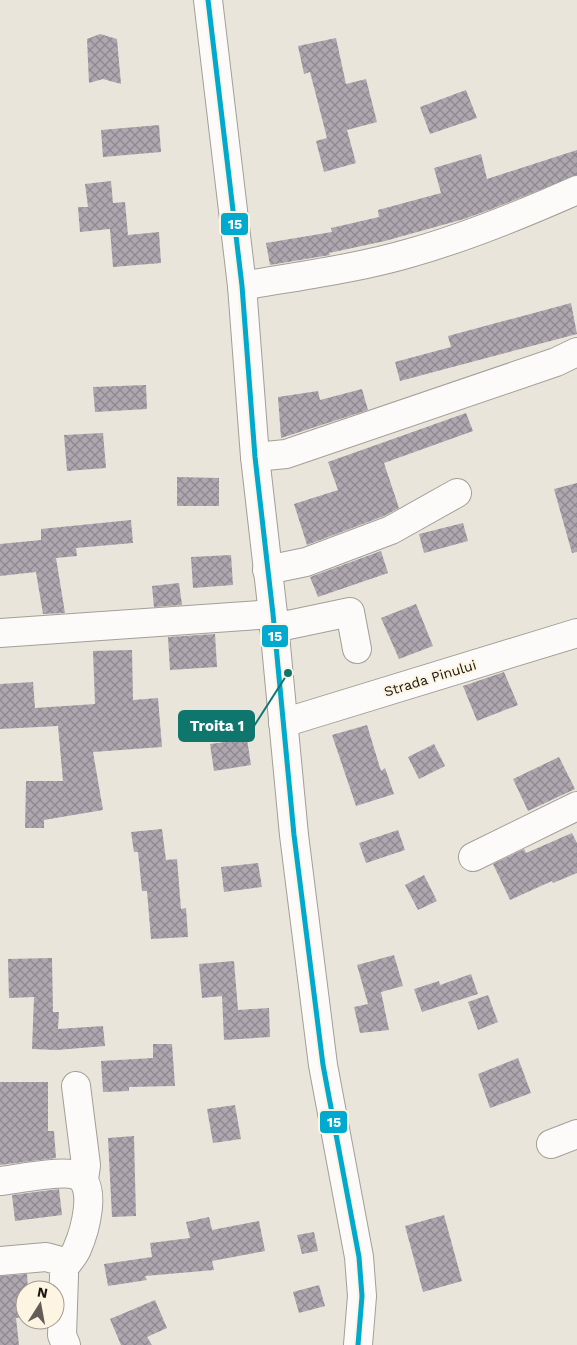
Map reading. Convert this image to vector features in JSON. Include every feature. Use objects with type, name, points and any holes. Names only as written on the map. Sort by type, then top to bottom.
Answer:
[{"type":"main road","points":[[208,0],[242,286],[255,458],[294,835],[323,1065],[359,1257],[362,1296],[358,1345]]},
{"type":"main road","points":[[242,286],[329,271],[410,253],[522,214],[577,190]]},
{"type":"main road","points":[[255,458],[286,454],[338,437],[556,362],[577,352]]},
{"type":"main road","points":[[267,570],[306,562],[391,530],[457,493]]},
{"type":"main road","points":[[0,633],[273,621],[350,612],[357,649]]},
{"type":"main road","name":"Strada Pinului","points":[[283,723],[577,633]]},
{"type":"main road","points":[[473,857],[577,806]]},
{"type":"main road","points":[[66,1345],[62,1335],[64,1268],[76,1251],[84,1229],[88,1190],[84,1180],[86,1165],[76,1086]]},
{"type":"main road","points":[[550,1144],[577,1134]]},
{"type":"main road","points":[[0,1180],[62,1174],[76,1175],[84,1180]]},
{"type":"main road","points":[[0,1261],[46,1257],[57,1260],[64,1268]]},
{"type":"building","points":[[100,34],[117,39],[121,84],[103,79],[89,83],[87,39]]},
{"type":"building","points":[[336,38],[346,84],[366,79],[377,122],[347,130],[356,163],[324,172],[316,141],[327,138],[310,72],[304,74],[298,46]]},
{"type":"building","points":[[466,90],[477,118],[430,134],[420,107]]},
{"type":"building","points":[[159,125],[161,152],[103,157],[101,130]]},
{"type":"building","points":[[577,150],[577,175],[489,210],[385,241],[329,253],[330,255],[270,265],[266,243],[332,232],[331,228],[379,217],[378,210],[441,193],[434,168],[481,154],[487,179]]},
{"type":"building","points":[[111,181],[113,203],[125,202],[128,235],[159,232],[161,263],[113,267],[110,229],[80,232],[78,207],[88,207],[85,184]]},
{"type":"building","points":[[571,303],[577,334],[400,381],[395,362],[451,347],[448,336]]},
{"type":"building","points":[[146,385],[147,409],[95,412],[93,387]]},
{"type":"building","points":[[362,389],[368,410],[281,438],[278,397],[318,391],[320,400]]},
{"type":"building","points":[[466,413],[473,431],[384,463],[399,508],[384,516],[307,545],[294,504],[338,490],[328,462]]},
{"type":"building","points":[[103,433],[106,468],[67,471],[64,435]]},
{"type":"building","points":[[177,477],[219,478],[219,506],[177,506]]},
{"type":"building","points":[[577,483],[577,552],[572,553],[554,489]]},
{"type":"building","points":[[131,520],[133,543],[76,548],[77,556],[56,558],[65,613],[43,614],[36,572],[0,576],[0,544],[41,540],[41,529]]},
{"type":"building","points":[[463,523],[468,541],[424,553],[419,534]]},
{"type":"building","points":[[381,551],[388,573],[318,597],[310,577]]},
{"type":"building","points":[[231,555],[233,585],[193,588],[191,557]]},
{"type":"building","points":[[179,583],[182,605],[154,607],[152,586]]},
{"type":"building","points":[[416,604],[433,646],[399,659],[381,618]]},
{"type":"building","points":[[215,634],[217,667],[170,670],[168,637]]},
{"type":"building","points":[[132,650],[133,700],[158,698],[162,747],[93,752],[103,810],[44,820],[44,828],[25,828],[26,781],[63,781],[58,726],[0,729],[0,684],[33,682],[35,708],[95,704],[93,651]]},
{"type":"building","points":[[504,672],[518,705],[477,721],[463,686]]},
{"type":"building","points":[[367,725],[381,771],[385,768],[394,794],[356,806],[332,735]]},
{"type":"building","points":[[247,739],[251,765],[214,771],[210,744]]},
{"type":"building","points":[[434,744],[445,766],[419,779],[408,757]]},
{"type":"building","points":[[559,757],[575,789],[528,811],[513,779]]},
{"type":"building","points":[[162,829],[166,860],[177,859],[181,909],[186,908],[188,937],[151,939],[147,891],[142,891],[138,852],[134,852],[131,832]]},
{"type":"building","points":[[398,830],[405,850],[366,863],[359,843]]},
{"type":"building","points":[[572,833],[577,843],[577,873],[553,883],[552,881],[510,900],[493,864],[524,849],[526,853]]},
{"type":"building","points":[[258,863],[262,887],[224,892],[221,867]]},
{"type":"building","points":[[424,875],[437,901],[418,910],[405,885]]},
{"type":"building","points":[[394,955],[403,986],[381,992],[389,1030],[360,1033],[354,1007],[368,1004],[357,965]]},
{"type":"building","points":[[52,958],[53,1012],[59,1012],[58,1029],[103,1026],[105,1046],[57,1050],[32,1049],[34,997],[9,998],[8,959]]},
{"type":"building","points":[[234,961],[238,1010],[269,1008],[270,1037],[224,1040],[222,996],[202,998],[199,964]]},
{"type":"building","points":[[471,974],[478,994],[422,1012],[414,989],[439,981],[440,985]]},
{"type":"building","points":[[488,995],[498,1022],[478,1030],[468,1002]]},
{"type":"building","points":[[153,1044],[172,1044],[175,1086],[129,1087],[129,1091],[103,1092],[101,1061],[153,1058]]},
{"type":"building","points":[[518,1058],[531,1093],[490,1108],[478,1074]]},
{"type":"building","points":[[0,1082],[48,1082],[48,1131],[54,1131],[56,1158],[0,1165]]},
{"type":"building","points":[[235,1105],[241,1139],[213,1143],[207,1109]]},
{"type":"building","points":[[134,1136],[136,1216],[112,1217],[108,1138]]},
{"type":"building","points":[[59,1189],[62,1215],[15,1221],[12,1195]]},
{"type":"building","points":[[444,1215],[462,1281],[423,1292],[405,1226]]},
{"type":"building","points":[[209,1217],[212,1230],[259,1221],[265,1251],[212,1261],[214,1270],[145,1276],[147,1280],[108,1286],[104,1264],[152,1257],[150,1243],[190,1238],[186,1222]]},
{"type":"building","points":[[314,1232],[318,1251],[302,1254],[297,1235]]},
{"type":"building","points":[[27,1274],[27,1280],[15,1280],[15,1330],[17,1330],[19,1345],[0,1345],[0,1276]]},
{"type":"building","points":[[319,1285],[325,1306],[299,1313],[293,1292]]},
{"type":"building","points":[[155,1300],[167,1328],[147,1337],[152,1345],[121,1345],[110,1319]]},
{"type":"transit line","name":"15","points":[[208,0],[242,286],[255,457],[273,614],[294,835],[323,1065],[359,1257],[362,1296],[358,1345]]},
{"type":"place","name":"Troita 1","points":[[288,673]]}]
